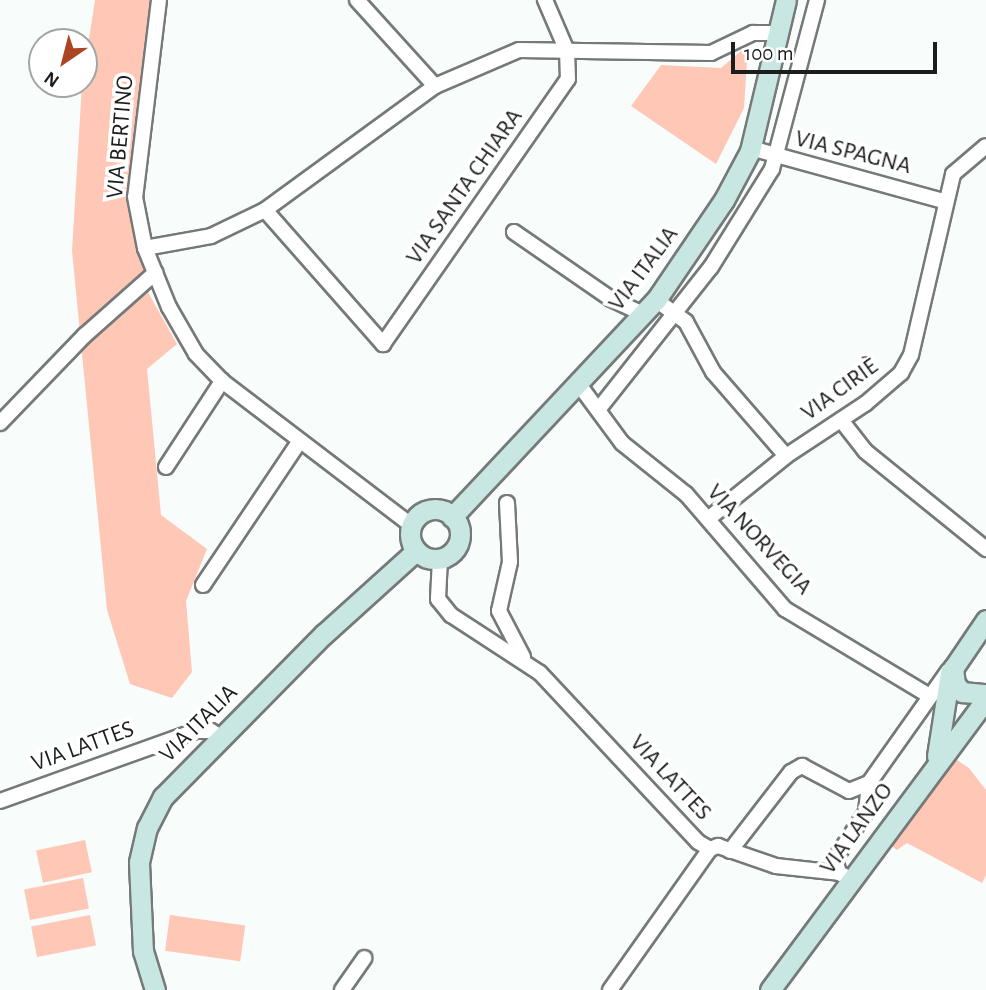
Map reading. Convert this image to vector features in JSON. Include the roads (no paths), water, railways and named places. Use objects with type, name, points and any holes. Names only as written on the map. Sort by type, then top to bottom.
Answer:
[{"type":"street","name":"VIA BERTINO","points":[[159,0],[135,197],[145,248],[155,273],[196,354],[222,381],[411,525]]},
{"type":"street","points":[[357,0],[435,86]]},
{"type":"street","points":[[545,0],[567,51]]},
{"type":"street","name":"VIA ITALIA","points":[[452,517],[580,386],[649,307],[724,200],[751,148],[786,0]]},
{"type":"street","name":"VIA ITALIA","points":[[598,410],[711,267],[777,158],[817,0]]},
{"type":"street","points":[[145,248],[211,236],[264,210],[435,86],[519,50],[711,53],[753,33],[780,33]]},
{"type":"street","name":"VIA SANTA CHIARA","points":[[264,210],[383,344],[568,79],[567,51]]},
{"type":"street","name":"VIA CIRIÈ","points":[[708,519],[786,456],[888,387],[911,355],[944,201],[953,174],[986,146]]},
{"type":"street","name":"VIA SPAGNA","points":[[751,148],[777,158],[944,201]]},
{"type":"street","points":[[513,232],[611,299],[675,314],[686,322],[713,373],[786,456]]},
{"type":"street","points":[[0,423],[85,335],[155,273]]},
{"type":"street","points":[[166,467],[222,381]]},
{"type":"street","name":"VIA NORVEGIA","points":[[580,386],[622,443],[686,495],[785,609],[930,696]]},
{"type":"street","points":[[841,420],[865,451],[986,549]]},
{"type":"street","points":[[203,585],[299,442]]},
{"type":"street","name":"VIA LATTES","points":[[507,503],[510,562],[499,611],[526,662]]},
{"type":"street","points":[[429,510],[452,517],[459,529],[458,544],[440,559],[427,558],[416,551],[410,538],[411,525],[429,510]]},
{"type":"street","name":"VIA ITALIA","points":[[155,990],[143,951],[138,881],[143,843],[163,797],[221,737],[416,551]]},
{"type":"street","name":"VIA LATTES","points":[[440,559],[438,599],[451,615],[526,662],[710,849],[718,846],[776,866],[845,876]]},
{"type":"street","points":[[845,876],[835,859],[866,812],[869,783],[986,620]]},
{"type":"street","points":[[954,663],[955,684],[962,692],[986,696]]},
{"type":"street","points":[[933,767],[954,663]]},
{"type":"street","name":"VIA LANZO","points":[[770,990],[845,876],[986,696]]},
{"type":"street","name":"VIA LATTES","points":[[0,801],[196,731],[211,731],[221,737]]},
{"type":"street","points":[[730,851],[791,772],[802,766],[849,791],[869,783]]},
{"type":"street","points":[[610,990],[710,849]]},
{"type":"street","points":[[342,990],[363,958]]}]
